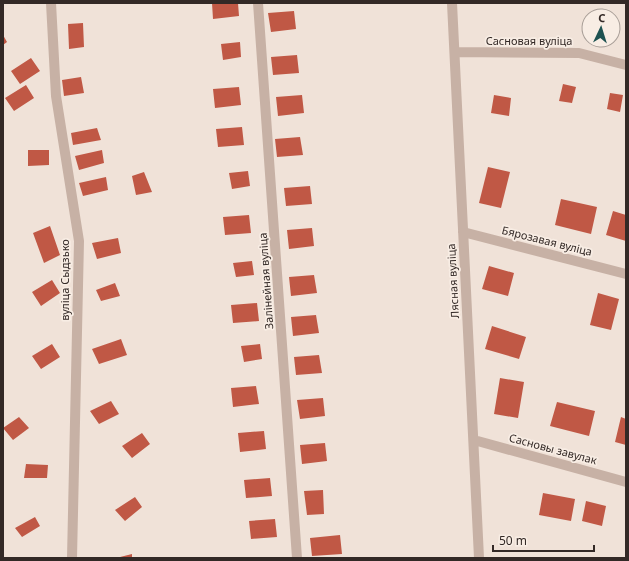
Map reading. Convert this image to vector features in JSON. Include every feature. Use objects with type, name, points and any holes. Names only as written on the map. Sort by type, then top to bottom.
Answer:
[{"type":"street","name":"вуліца Сыдзько","points":[[51,3],[56,96],[79,241],[72,558]]},
{"type":"street","name":"Залінейная вуліца","points":[[258,3],[297,558]]},
{"type":"street","name":"Лясная вуліца","points":[[452,3],[479,558]]},
{"type":"street","name":"Сасновая вуліца","points":[[455,52],[579,53],[626,65]]},
{"type":"street","name":"Бярозавая вуліца","points":[[463,232],[626,274]]},
{"type":"street","name":"Сасновы завулак","points":[[474,440],[626,482]]},
{"type":"building","points":[[212,3],[238,3],[239,16],[213,19]]},
{"type":"building","points":[[294,11],[296,29],[271,32],[268,13]]},
{"type":"building","points":[[83,23],[84,47],[69,49],[68,24]]},
{"type":"building","points":[[3,35],[7,42],[3,45]]},
{"type":"building","points":[[240,42],[241,57],[223,60],[221,44]]},
{"type":"building","points":[[297,55],[299,73],[273,75],[271,57]]},
{"type":"building","points":[[31,58],[40,71],[20,84],[11,71]]},
{"type":"building","points":[[81,77],[84,93],[64,96],[62,80]]},
{"type":"building","points":[[563,84],[576,87],[572,103],[559,101]]},
{"type":"building","points":[[26,85],[34,98],[14,111],[5,98]]},
{"type":"building","points":[[239,87],[241,105],[215,108],[213,89]]},
{"type":"building","points":[[610,93],[623,95],[620,112],[607,109]]},
{"type":"building","points":[[302,95],[304,113],[278,116],[276,97]]},
{"type":"building","points":[[494,95],[511,98],[509,116],[491,113]]},
{"type":"building","points":[[242,127],[244,145],[218,147],[216,129]]},
{"type":"building","points":[[97,128],[101,140],[73,145],[71,133]]},
{"type":"building","points":[[300,137],[303,155],[277,157],[275,139]]},
{"type":"building","points":[[28,150],[49,150],[49,165],[28,166]]},
{"type":"building","points":[[102,150],[104,163],[79,170],[75,156]]},
{"type":"building","points":[[488,167],[510,172],[501,208],[479,203]]},
{"type":"building","points":[[248,171],[250,186],[232,189],[229,173]]},
{"type":"building","points":[[144,172],[152,192],[136,195],[132,176]]},
{"type":"building","points":[[106,177],[108,190],[83,196],[79,183]]},
{"type":"building","points":[[310,186],[312,204],[286,206],[284,188]]},
{"type":"building","points":[[561,199],[597,207],[591,234],[555,225]]},
{"type":"building","points":[[613,211],[626,215],[626,241],[606,235]]},
{"type":"building","points":[[249,215],[251,233],[225,235],[223,217]]},
{"type":"building","points":[[50,226],[60,255],[44,263],[33,233]]},
{"type":"building","points":[[312,228],[314,246],[289,249],[287,230]]},
{"type":"building","points":[[118,238],[121,253],[97,259],[92,243]]},
{"type":"building","points":[[252,261],[254,275],[236,277],[233,263]]},
{"type":"building","points":[[489,266],[514,273],[508,296],[482,289]]},
{"type":"building","points":[[314,275],[317,293],[291,296],[289,277]]},
{"type":"building","points":[[52,280],[60,293],[41,306],[32,292]]},
{"type":"building","points":[[115,283],[120,296],[101,301],[96,290]]},
{"type":"building","points":[[598,293],[619,299],[611,330],[590,325]]},
{"type":"building","points":[[257,303],[259,321],[233,323],[231,305]]},
{"type":"building","points":[[316,315],[319,333],[293,336],[291,317]]},
{"type":"building","points":[[492,326],[526,337],[519,359],[485,349]]},
{"type":"building","points":[[121,339],[127,355],[99,364],[92,349]]},
{"type":"building","points":[[52,344],[60,357],[41,369],[32,356]]},
{"type":"building","points":[[260,344],[262,359],[244,362],[241,346]]},
{"type":"building","points":[[319,355],[322,373],[296,375],[294,357]]},
{"type":"building","points":[[500,378],[524,382],[518,418],[494,414]]},
{"type":"building","points":[[256,386],[259,404],[233,407],[231,388]]},
{"type":"building","points":[[323,398],[325,416],[300,419],[297,400]]},
{"type":"building","points":[[111,401],[119,414],[99,424],[90,411]]},
{"type":"building","points":[[557,402],[595,411],[589,436],[550,426]]},
{"type":"building","points":[[19,417],[29,428],[13,440],[3,428]]},
{"type":"building","points":[[621,417],[626,419],[626,445],[615,442]]},
{"type":"building","points":[[264,431],[266,449],[240,452],[238,433]]},
{"type":"building","points":[[142,433],[150,444],[132,458],[122,446]]},
{"type":"building","points":[[325,443],[327,461],[302,464],[300,445]]},
{"type":"building","points":[[26,464],[48,465],[47,478],[24,478]]},
{"type":"building","points":[[270,478],[272,496],[246,498],[244,480]]},
{"type":"building","points":[[323,490],[324,514],[307,515],[304,491]]},
{"type":"building","points":[[543,493],[575,499],[571,521],[539,515]]},
{"type":"building","points":[[135,497],[142,507],[125,521],[115,510]]},
{"type":"building","points":[[586,501],[606,506],[602,526],[582,521]]},
{"type":"building","points":[[35,517],[40,526],[22,537],[15,528]]},
{"type":"building","points":[[275,519],[277,537],[251,539],[249,521]]},
{"type":"building","points":[[340,535],[342,554],[312,556],[310,538]]},
{"type":"building","points":[[132,554],[132,558],[120,558],[120,557]]}]
